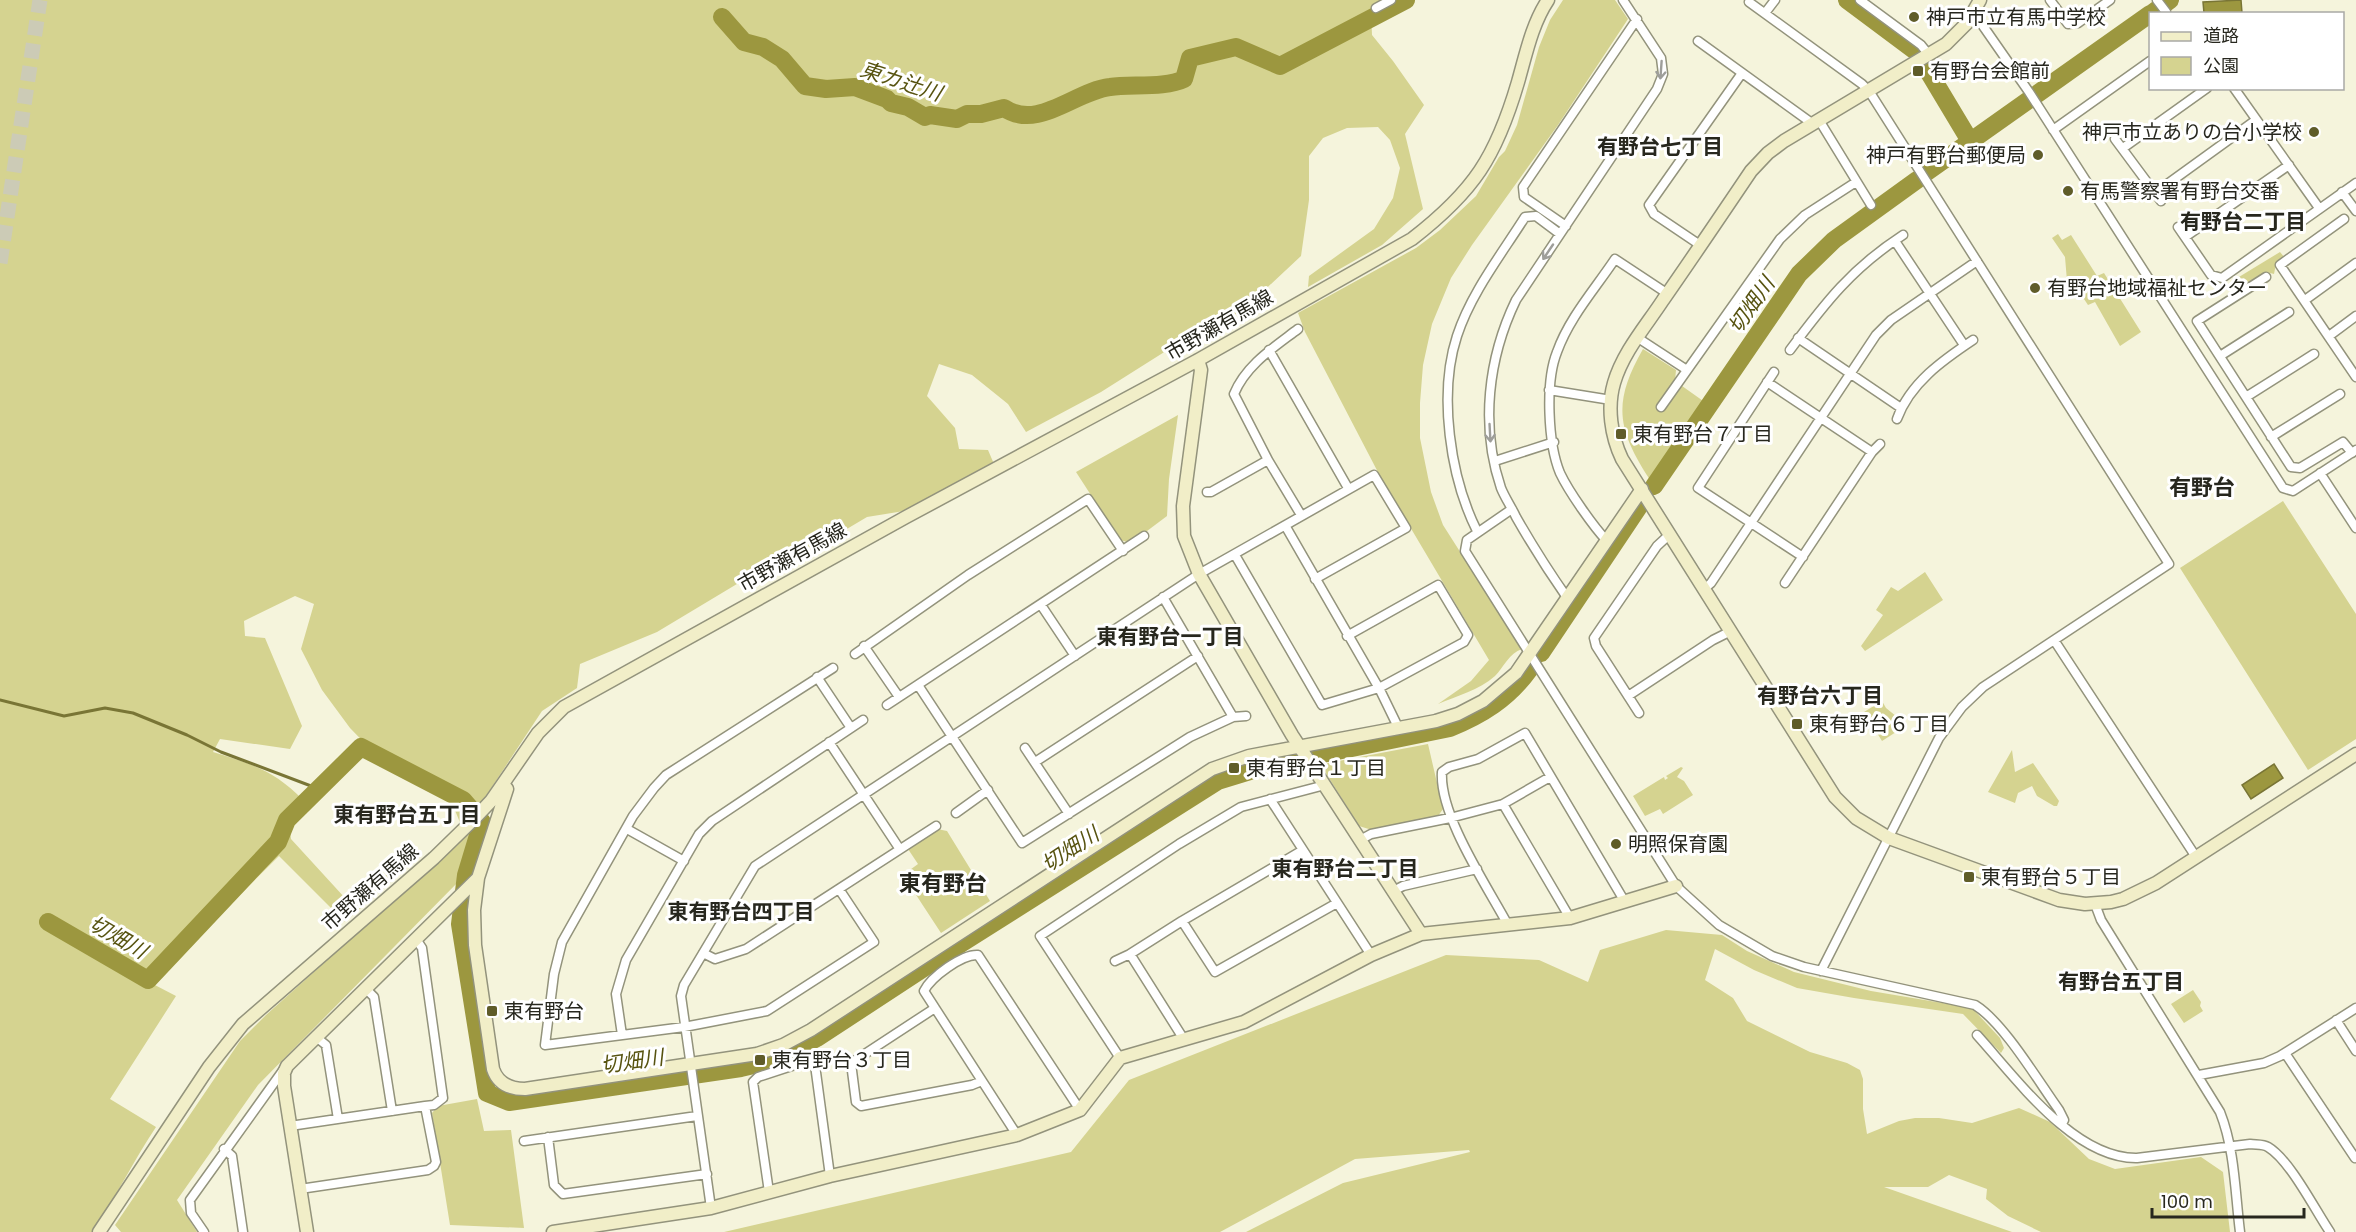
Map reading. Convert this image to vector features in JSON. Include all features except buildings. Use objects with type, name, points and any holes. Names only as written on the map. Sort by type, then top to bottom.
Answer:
[{"type":"street","points":[[1376,8],[1391,0]]},
{"type":"street","name":"市野瀬有馬線","points":[[99,1232],[209,1067],[243,1024],[434,858],[477,816],[546,724],[564,707],[896,523],[1198,360],[1396,248],[1441,217],[1471,183],[1492,154],[1508,116],[1537,20],[1548,0]]},
{"type":"street","points":[[1568,599],[1536,552],[1502,489],[1490,441],[1489,395],[1503,327],[1516,300],[1657,89],[1663,74],[1661,58],[1623,0]]},
{"type":"street","points":[[1765,13],[1775,0]]},
{"type":"street","points":[[1860,0],[1921,45],[1929,55]]},
{"type":"street","points":[[1980,0],[1974,13],[1954,38],[1777,146],[1759,161],[1700,245],[1618,372],[1611,400],[1612,426],[1618,451],[1835,797],[1856,818],[1889,838],[2044,896],[2071,903],[2095,904],[2123,899],[2139,892],[2196,857],[2356,754]]},
{"type":"street","points":[[2050,0],[2068,24],[2073,24],[2078,23],[2110,0]]},
{"type":"street","points":[[1749,2],[1869,91],[2169,564],[1983,687],[1962,707],[1940,738],[1821,971]]},
{"type":"street","points":[[1974,13],[2053,130],[2283,488],[2293,491],[2354,451],[2343,442],[2300,468],[2291,467],[2197,321],[2266,277]]},
{"type":"street","points":[[1563,230],[1524,197],[1523,187],[1637,20]]},
{"type":"street","points":[[1698,41],[1816,122],[1871,205]]},
{"type":"street","points":[[2053,130],[2149,62]]},
{"type":"street","points":[[1700,245],[1654,214],[1649,205],[1742,73]]},
{"type":"street","points":[[2123,148],[2203,90]]},
{"type":"street","points":[[2235,90],[2319,208]]},
{"type":"street","points":[[2115,139],[2158,197],[2256,120]]},
{"type":"street","points":[[2185,237],[2289,165]]},
{"type":"street","points":[[1661,407],[1780,238],[1805,215],[1856,182]]},
{"type":"street","points":[[2178,227],[2211,275],[2222,278],[2356,183]]},
{"type":"street","points":[[2342,192],[2356,211]]},
{"type":"street","points":[[1477,531],[1458,477],[1448,430],[1448,387],[1457,336],[1473,299],[1525,217],[1536,216],[1563,230]]},
{"type":"street","points":[[2344,219],[2280,265],[2356,377]]},
{"type":"street","points":[[1790,350],[1851,274],[1899,238],[1929,293],[1964,345]]},
{"type":"street","points":[[1607,541],[1560,473],[1549,421],[1549,390],[1556,353],[1566,333],[1615,259],[1668,294]]},
{"type":"street","points":[[1704,589],[1711,583],[1876,335],[1891,320],[1977,261]]},
{"type":"street","points":[[2305,300],[2356,263]]},
{"type":"street","points":[[2220,356],[2289,312]]},
{"type":"street","points":[[2329,336],[2356,316]]},
{"type":"street","points":[[1298,329],[1250,367],[1239,382],[1234,394],[1268,460],[1302,515]]},
{"type":"street","points":[[1638,338],[1687,370]]},
{"type":"street","points":[[1798,338],[1901,408]]},
{"type":"street","points":[[1897,419],[1901,408],[1918,385],[1941,360],[1973,340]]},
{"type":"street","points":[[1269,350],[1348,488]]},
{"type":"street","points":[[2246,397],[2314,354]]},
{"type":"street","points":[[1198,360],[1201,370],[1184,506],[1185,536],[1199,574],[1300,746],[1421,934]]},
{"type":"street","points":[[1774,372],[1698,488],[1803,557]]},
{"type":"street","points":[[1767,382],[1872,452]]},
{"type":"street","points":[[1549,390],[1611,400]]},
{"type":"street","points":[[2271,437],[2340,394]]},
{"type":"street","points":[[1495,461],[1554,442]]},
{"type":"street","points":[[1785,583],[1872,452],[1880,444]]},
{"type":"street","points":[[1207,492],[1211,492],[1268,460]]},
{"type":"street","points":[[2320,473],[2356,528]]},
{"type":"street","points":[[711,1209],[681,996],[684,985],[754,866],[1199,574],[1286,527],[1302,515],[1374,475],[1406,528],[1315,579]]},
{"type":"street","points":[[502,784],[507,789],[478,879],[474,910],[475,945],[494,1069],[500,1081],[510,1088],[525,1089],[757,1054],[798,1037],[1196,778],[1224,764],[1300,746],[1399,729],[1447,718],[1483,701],[1504,685],[1531,652],[1642,489]]},
{"type":"street","points":[[855,654],[1088,499],[1123,551]]},
{"type":"street","points":[[1512,509],[1467,540],[1466,551],[1676,886],[1719,925],[1772,956],[1821,971],[1975,1005],[1986,1012],[1998,1026],[2059,1110],[2064,1120],[2062,1124]]},
{"type":"street","points":[[1286,527],[1399,729]]},
{"type":"street","points":[[1639,713],[1596,646],[1594,638],[1657,546],[1670,534]]},
{"type":"street","points":[[887,705],[1144,536]]},
{"type":"street","points":[[1235,555],[1322,705],[1378,688],[1464,642],[1468,635],[1438,585],[1347,636]]},
{"type":"street","points":[[1163,597],[1233,717]]},
{"type":"street","points":[[1041,604],[1075,656]]},
{"type":"street","points":[[1628,696],[1713,640],[1731,631]]},
{"type":"street","points":[[2054,640],[2196,857]]},
{"type":"street","points":[[864,646],[899,697]]},
{"type":"street","points":[[1035,762],[1197,656]]},
{"type":"street","points":[[833,668],[666,775],[654,788],[627,829],[562,942],[554,974],[545,1045],[684,1027],[767,1011],[874,942],[839,889]]},
{"type":"street","points":[[818,677],[851,728]]},
{"type":"street","points":[[918,685],[1022,843],[1190,737],[1233,717],[1246,716]]},
{"type":"street","points":[[622,1035],[616,994],[626,960],[699,834],[712,820],[863,720]]},
{"type":"street","points":[[1508,925],[1450,818],[1442,772],[1449,767],[1478,759],[1525,733],[1625,902]]},
{"type":"street","points":[[829,742],[899,849]]},
{"type":"street","points":[[1025,748],[1069,814]]},
{"type":"street","points":[[1360,840],[1371,834],[1450,818],[1503,804],[1550,777]]},
{"type":"street","points":[[1120,1059],[1040,936],[1179,844],[1241,807],[1325,785]]},
{"type":"street","points":[[956,813],[988,790]]},
{"type":"street","points":[[1270,799],[1371,955]]},
{"type":"street","points":[[1503,804],[1570,918]]},
{"type":"street","points":[[703,953],[715,959],[746,949],[936,826]]},
{"type":"street","points":[[627,829],[684,861]]},
{"type":"street","points":[[1115,961],[1303,850]]},
{"type":"street","points":[[1393,891],[1404,886],[1478,868]]},
{"type":"street","points":[[204,1232],[191,1213],[189,1200],[224,1149],[287,1066],[478,879]]},
{"type":"street","points":[[553,1232],[590,1230],[711,1209],[830,1176],[1017,1135],[1080,1110],[1120,1059],[1183,1038],[1244,1022],[1371,955],[1421,934],[1570,918],[1676,886]]},
{"type":"street","points":[[1182,921],[1215,972],[1337,903]]},
{"type":"street","points":[[2095,904],[2101,920],[2220,1112],[2230,1147],[2240,1232]]},
{"type":"street","points":[[290,1126],[434,1105],[443,1098],[423,948],[416,939]]},
{"type":"street","points":[[1017,1135],[924,991],[929,981],[969,954],[978,955],[1080,1110]]},
{"type":"street","points":[[1130,954],[1183,1038]]},
{"type":"street","points":[[366,989],[374,997],[392,1111]]},
{"type":"street","points":[[935,1008],[851,1063],[856,1102],[861,1106],[972,1085],[982,1081]]},
{"type":"street","points":[[2199,1075],[2265,1063],[2356,1008]]},
{"type":"street","points":[[2336,1020],[2356,1051]]},
{"type":"street","points":[[1977,1035],[2044,1110],[2086,1143],[2121,1159],[2250,1144],[2266,1146],[2277,1154],[2330,1232]]},
{"type":"street","points":[[316,1037],[326,1045],[338,1119]]},
{"type":"street","points":[[2285,1053],[2353,1146],[2355,1158]]},
{"type":"street","points":[[769,1192],[753,1082],[758,1077],[807,1061],[815,1065],[830,1176]]},
{"type":"street","points":[[287,1066],[283,1080],[307,1232]]},
{"type":"street","points":[[300,1189],[428,1170],[436,1162],[425,1106]]},
{"type":"street","points":[[524,1140],[697,1116]]},
{"type":"street","points":[[549,1137],[554,1185],[563,1194],[707,1174]]},
{"type":"street","points":[[224,1149],[232,1156],[243,1232]]},
{"type":"green space","points":[[0,0],[1380,0],[1371,12],[1372,35],[1424,105],[1405,134],[1423,209],[1382,245],[1308,287],[1309,276],[1374,229],[1393,198],[1400,168],[1390,140],[1378,127],[1347,128],[1323,138],[1309,156],[1309,200],[1301,256],[1242,311],[1177,344],[1101,392],[1026,432],[1008,404],[972,375],[939,364],[927,396],[955,428],[959,449],[988,450],[994,464],[904,511],[867,517],[835,536],[772,563],[657,632],[580,664],[577,688],[542,711],[482,802],[461,825],[452,803],[381,760],[350,728],[322,690],[301,649],[314,604],[295,596],[244,621],[245,636],[265,638],[302,726],[290,749],[220,739],[213,752],[261,769],[282,782],[303,800],[288,815],[291,839],[345,898],[422,855],[345,922],[279,856],[151,983],[176,996],[110,1099],[156,1127],[92,1232],[0,1232]]},
{"type":"green space","points":[[1563,0],[1615,0],[1628,19],[1558,125],[1451,278],[1432,324],[1423,365],[1420,438],[1431,492],[1443,525],[1522,649],[1510,657],[1489,681],[1438,704],[1471,681],[1489,660],[1381,478],[1305,332],[1298,313],[1416,248],[1440,230],[1476,196],[1505,151],[1517,125],[1539,47],[1550,20]]},
{"type":"green space","points":[[2058,234],[2062,240],[2071,235],[2097,276],[2104,273],[2141,332],[2120,346],[2095,302],[2088,305],[2067,281],[2065,257],[2052,238]]},
{"type":"green space","points":[[2280,252],[2285,258],[2276,264],[2274,274],[2266,272],[2238,292],[2232,283],[2234,280]]},
{"type":"green space","points":[[1643,349],[1676,370],[1675,381],[1706,403],[1652,483],[1632,448],[1623,418],[1626,386]]},
{"type":"green space","points":[[1178,415],[1169,479],[1167,516],[1131,543],[1120,540],[1076,472]]},
{"type":"green space","points":[[2283,501],[2356,614],[2356,739],[2308,770],[2180,568]]},
{"type":"green space","points":[[1925,572],[1943,600],[1865,651],[1861,646],[1883,615],[1876,610],[1891,587],[1898,591]]},
{"type":"green space","points":[[1882,701],[1886,708],[1907,725],[1882,741],[1864,712]]},
{"type":"green space","points":[[1428,744],[1443,809],[1438,816],[1372,830],[1359,826],[1322,767],[1323,764]]},
{"type":"green space","points":[[2012,750],[2015,772],[2033,763],[2059,801],[2057,806],[2037,796],[2032,786],[2018,793],[2015,803],[1988,792]]},
{"type":"green space","points":[[1683,768],[1677,777],[1684,781],[1693,795],[1663,814],[1660,809],[1645,816],[1633,796],[1664,777],[1665,780],[1668,778],[1666,776]]},
{"type":"green space","points":[[478,825],[461,879],[258,1085],[177,1200],[197,1232],[121,1232],[115,1225],[240,1041]]},
{"type":"green space","points":[[937,829],[947,831],[990,901],[941,933],[903,875],[918,864],[908,849]]},
{"type":"green space","points":[[1666,930],[1722,935],[1747,951],[1794,972],[1871,991],[1972,1008],[2000,1038],[2004,1048],[2001,1053],[1963,1014],[1797,988],[1754,970],[1715,949],[1705,980],[1733,998],[1747,1021],[1810,1052],[1847,1063],[1860,1070],[1863,1079],[1863,1109],[1867,1134],[1899,1121],[1915,1118],[1939,1118],[1972,1123],[2019,1108],[2050,1122],[2089,1159],[2115,1169],[2201,1157],[2223,1172],[2230,1232],[2041,1232],[2008,1216],[1986,1199],[1987,1189],[1949,1175],[1928,1187],[1884,1187],[2012,1232],[1246,1232],[1343,1183],[1470,1152],[1469,1150],[1355,1159],[1220,1232],[724,1232],[1071,1152],[1129,1080],[1446,955],[1539,960],[1588,982],[1600,950]]},
{"type":"green space","points":[[2193,990],[2201,1002],[2200,1006],[2203,1011],[2184,1023],[2171,1004]]},
{"type":"green space","points":[[477,1099],[484,1131],[511,1130],[524,1228],[450,1225],[432,1113],[438,1106]]},
{"type":"shaded area","points":[[2241,0],[2242,12],[2204,12],[2203,2]]},
{"type":"shaded area","points":[[2274,764],[2283,778],[2251,799],[2242,785]]},
{"type":"waterway","name":"東カ辻川","points":[[722,17],[744,42],[763,47],[782,59],[805,86],[826,89],[855,87],[887,99],[891,103],[908,107],[925,117],[930,115],[957,119],[967,114],[981,114],[1004,108],[1017,114],[1043,113],[1097,90],[1177,82],[1184,79],[1190,58],[1236,47],[1280,66],[1406,0]]},
{"type":"waterway","name":"東カ辻川","points":[[1847,0],[1914,50]]},
{"type":"waterway","name":"切畑川","points":[[2154,12],[2170,0]]},
{"type":"waterway","name":"切畑川","points":[[1927,172],[2149,15]]},
{"type":"waterway","name":"東カ辻川","points":[[1928,71],[1970,141]]},
{"type":"waterway","name":"切畑川","points":[[1654,486],[1799,274],[1834,240],[1917,180]]},
{"type":"waterway","name":"切畑川","points":[[1541,653],[1638,508]]},
{"type":"waterway","name":"切畑川","points":[[48,922],[148,980],[278,842],[287,820],[361,747],[463,800],[482,822],[466,875],[460,924],[487,1093],[509,1102],[741,1068],[780,1056],[817,1038],[1218,781],[1273,764],[1450,728],[1494,705],[1529,670]]},
{"type":"waterway","points":[[0,700],[64,716],[105,708],[133,713],[221,752],[319,789]]},
{"type":"tunnel","points":[[0,263],[40,0]]},
{"type":"place","name":"神戸市立有馬中学校","points":[[1914,17]]},
{"type":"place","name":"有野台会館前","points":[[1918,71]]},
{"type":"place","name":"神戸市立ありの台小学校","points":[[2314,132]]},
{"type":"place","name":"神戸有野台郵便局","points":[[2038,155]]},
{"type":"place","name":"有馬警察署有野台交番","points":[[2068,191]]},
{"type":"place","name":"有野台地域福祉センター","points":[[2035,288]]},
{"type":"place","name":"東有野台７丁目","points":[[1621,434]]},
{"type":"place","name":"東有野台６丁目","points":[[1797,724]]},
{"type":"place","name":"東有野台１丁目","points":[[1234,768]]},
{"type":"place","name":"明照保育園","points":[[1616,844]]},
{"type":"place","name":"東有野台５丁目","points":[[1969,877]]},
{"type":"place","name":"東有野台","points":[[492,1011]]},
{"type":"place","name":"東有野台３丁目","points":[[760,1060]]},
{"type":"district","name":"有野台七丁目","points":[[1660,146]]},
{"type":"district","name":"有野台二丁目","points":[[2243,221]]},
{"type":"district","name":"有野台","points":[[2202,487]]},
{"type":"district","name":"東有野台一丁目","points":[[1170,636]]},
{"type":"district","name":"有野台六丁目","points":[[1820,695]]},
{"type":"district","name":"東有野台五丁目","points":[[407,814]]},
{"type":"district","name":"東有野台二丁目","points":[[1345,868]]},
{"type":"district","name":"東有野台","points":[[943,883]]},
{"type":"district","name":"東有野台四丁目","points":[[741,911]]},
{"type":"district","name":"有野台五丁目","points":[[2121,981]]}]
